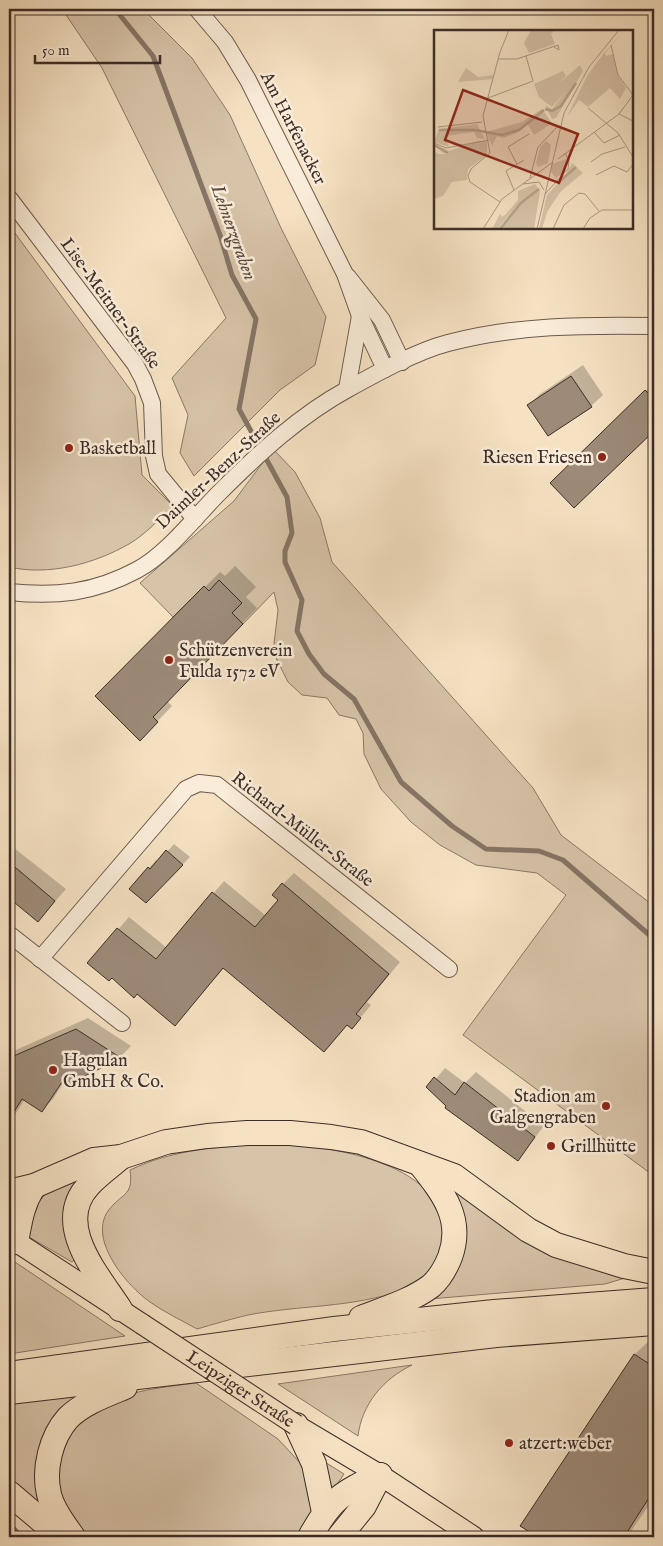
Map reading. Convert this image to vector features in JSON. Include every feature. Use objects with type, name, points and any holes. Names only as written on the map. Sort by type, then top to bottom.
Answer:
[{"type":"highway","points":[[9,1192],[98,1167],[166,1142],[206,1136],[290,1133],[361,1142],[454,1176],[528,1230],[556,1245],[624,1266],[654,1272]]},
{"type":"highway","points":[[334,1329],[421,1292],[432,1285],[446,1267],[454,1244],[455,1224],[450,1206],[442,1192],[420,1164]]},
{"type":"highway","points":[[98,1167],[89,1185],[81,1195],[76,1212],[75,1229],[80,1245],[120,1309]]},
{"type":"highway","points":[[12,1239],[26,1199],[34,1186]]},
{"type":"highway","points":[[9,1374],[334,1329],[494,1312],[654,1300]]},
{"type":"highway","points":[[9,1392],[145,1378],[496,1335],[654,1323]]},
{"type":"highway","points":[[73,1537],[61,1520],[49,1494],[46,1467],[54,1442],[68,1419],[91,1402],[145,1378]]},
{"type":"highway","points":[[305,1430],[324,1512]]},
{"type":"highway","points":[[310,1537],[324,1512],[334,1500],[349,1489],[380,1475]]},
{"type":"highway","points":[[339,1537],[364,1506],[380,1475]]},
{"type":"highway","points":[[9,1493],[49,1530],[61,1537]]},
{"type":"main road","name":"Leipziger Straße","points":[[12,1239],[305,1430],[380,1475],[474,1537]]},
{"type":"street","name":"Am Harfenacker","points":[[197,9],[225,42],[248,80],[345,274],[360,316],[385,370]]},
{"type":"street","name":"Lise-Meitner-Straße","points":[[9,198],[139,371],[152,403],[154,456],[158,474],[195,519]]},
{"type":"street","name":"Am Harfenacker","points":[[345,274],[379,315],[402,362]]},
{"type":"street","name":"Am Harfenacker","points":[[347,389],[360,316]]},
{"type":"street","name":"Daimler-Benz-Straße","points":[[9,592],[43,596],[71,593],[97,587],[138,570],[195,519],[240,472],[274,441],[308,414],[347,389],[446,343],[520,328],[589,325],[654,326]]},
{"type":"street","name":"Richard-Müller-Straße","points":[[40,959],[186,789],[200,783],[217,786],[449,969]]},
{"type":"street","points":[[9,934],[122,1024]]},
{"type":"shaded area","points":[[62,9],[143,9],[192,58],[230,115],[281,228],[326,317],[315,365],[280,390],[194,476],[180,453],[188,415],[172,378],[226,318],[102,68]]},
{"type":"shaded area","points":[[9,225],[135,396],[142,475],[173,506],[147,531],[129,544],[101,557],[55,569],[40,570],[9,567]]},
{"type":"shaded area","points":[[273,449],[295,472],[320,518],[332,562],[533,788],[561,835],[654,906],[654,1176],[463,1035],[566,895],[537,873],[476,865],[440,845],[411,822],[381,789],[364,754],[363,733],[356,719],[339,715],[327,698],[302,695],[288,682],[273,652],[278,610],[274,592],[243,624],[232,613],[219,581],[209,591],[204,586],[173,617],[140,583],[234,501]]},
{"type":"shaded area","points":[[272,1143],[322,1148],[378,1162],[404,1173],[425,1189],[439,1209],[444,1234],[444,1241],[438,1261],[430,1273],[417,1284],[383,1296],[345,1303],[248,1315],[197,1329],[161,1309],[141,1295],[121,1274],[106,1248],[103,1235],[103,1223],[108,1211],[128,1190],[131,1179],[130,1170],[182,1153]]},
{"type":"shaded area","points":[[84,1172],[75,1259],[72,1262],[29,1237],[34,1205],[46,1194]]},
{"type":"shaded area","points":[[447,1184],[625,1278],[605,1284],[430,1299],[439,1289]]},
{"type":"shaded area","points":[[9,1258],[125,1336],[9,1354]]},
{"type":"shaded area","points":[[412,1365],[383,1385],[369,1403],[360,1424],[358,1436],[278,1384]]},
{"type":"shaded area","points":[[196,1383],[278,1439],[304,1467],[315,1514],[303,1537],[91,1537],[72,1518],[63,1503],[56,1473],[60,1453],[68,1434],[80,1419],[96,1407],[115,1399],[156,1388]]},
{"type":"shaded area","points":[[81,1392],[55,1426],[57,1521],[9,1483],[9,1404]]},
{"type":"shaded area","points":[[320,1459],[344,1474],[332,1492]]},
{"type":"building","points":[[571,376],[592,407],[548,436],[527,405]]},
{"type":"building","name":"Riesen Friesen","points":[[645,390],[654,399],[654,431],[574,508],[550,483]]},
{"type":"building","name":"Schützenverein Fulda 1572 eV","points":[[219,580],[242,603],[232,613],[243,624],[153,717],[158,722],[140,741],[95,696],[204,586],[209,591]]},
{"type":"building","points":[[166,850],[183,865],[146,903],[129,889]]},
{"type":"building","points":[[9,862],[55,901],[38,922],[9,898]]},
{"type":"building","points":[[282,883],[389,974],[356,1014],[361,1018],[352,1029],[347,1025],[324,1052],[223,968],[175,1026],[137,994],[134,998],[112,978],[109,981],[87,963],[117,928],[156,959],[212,892],[255,927],[278,900],[272,895]]},
{"type":"building","name":"Hagulan GmbH & Co.","points":[[76,1029],[121,1058],[67,1085],[62,1082],[42,1112],[22,1099],[9,1120],[9,1058]]},
{"type":"building","points":[[434,1077],[455,1095],[464,1082],[535,1137],[518,1161],[445,1108],[446,1106],[426,1087]]},
{"type":"building","points":[[634,1354],[654,1367],[654,1490],[624,1537],[538,1537],[520,1526]]},
{"type":"waterway","name":"Lehnerzgraben","points":[[115,9],[153,56],[220,235],[232,275],[256,319],[239,409],[287,497],[292,533],[285,551],[285,562],[302,600],[297,631],[309,654],[324,674],[354,699],[401,782],[452,826],[486,849],[539,851],[563,860],[654,939]]},
{"type":"waterway","points":[[9,1524],[22,1537]]},
{"type":"place","name":"Basketball","points":[[69,448]]},
{"type":"place","name":"Riesen Friesen","points":[[602,457]]},
{"type":"place","name":"Schützenverein Fulda 1572 eV","points":[[169,660]]},
{"type":"place","name":"Hagulan GmbH & Co.","points":[[53,1070]]},
{"type":"place","name":"Stadion am Galgengraben","points":[[606,1106]]},
{"type":"place","name":"Grillhütte","points":[[551,1146]]},
{"type":"place","name":"atzert:weber","points":[[509,1443]]}]
